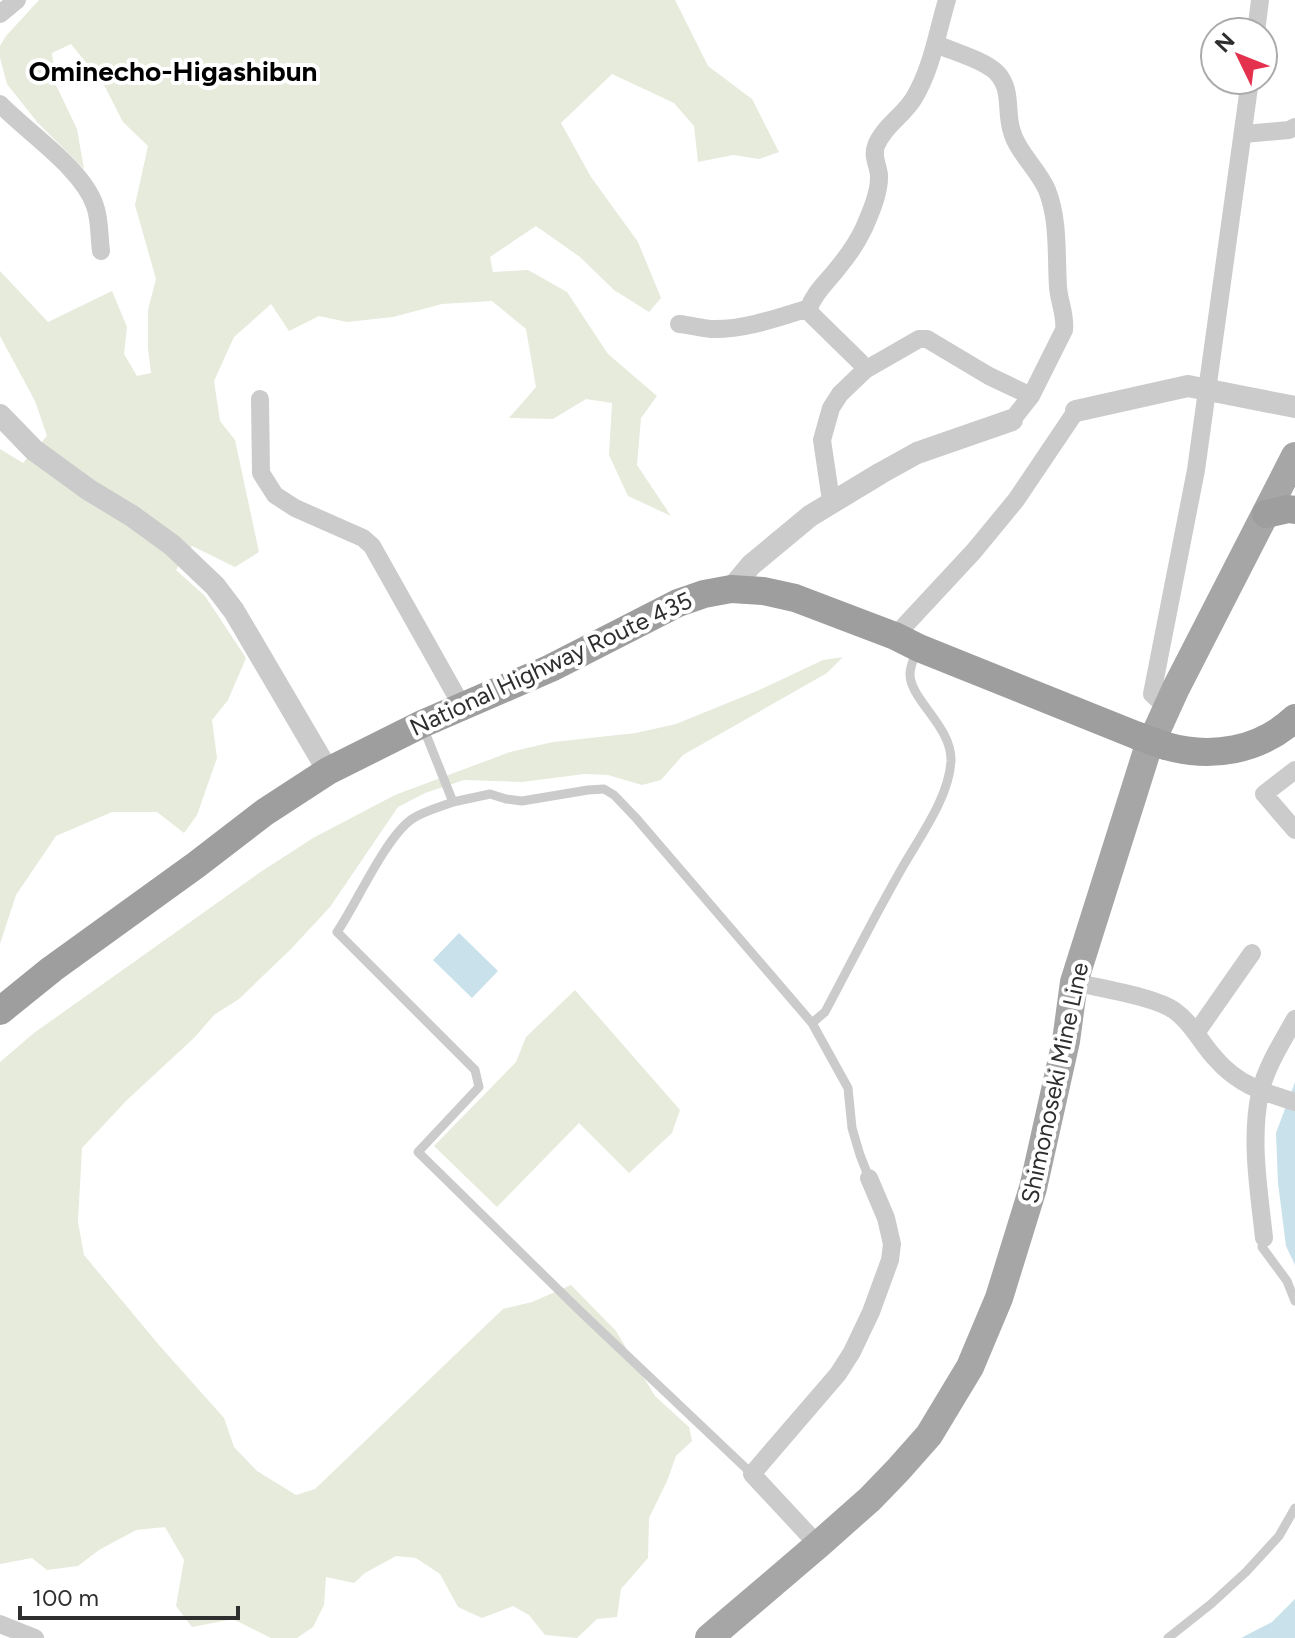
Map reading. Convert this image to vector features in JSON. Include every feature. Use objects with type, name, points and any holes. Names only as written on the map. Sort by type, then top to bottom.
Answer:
[{"type":"highway","points":[[1266,514],[1295,510]]},
{"type":"highway","name":"National Highway Route 435","points":[[0,1011],[265,812],[328,771],[422,724],[551,668],[678,603],[704,594],[731,589],[763,591],[795,598],[1138,736],[1186,752],[1209,753],[1262,741],[1295,718]]},
{"type":"main road","name":"Shimonoseki Mine Line","points":[[709,1638],[870,1499],[929,1435],[970,1367],[1006,1276],[1033,1188],[1066,1041],[1074,982],[1146,754],[1295,456]]},
{"type":"street","points":[[0,14],[17,0]]},
{"type":"street","points":[[865,370],[812,315],[809,308],[864,228],[879,176],[874,155],[876,144],[912,102],[921,86],[947,0]]},
{"type":"street","points":[[731,589],[751,565],[810,516],[917,453],[1012,420],[1031,396],[1064,330],[1065,319],[1058,291],[1057,237],[1048,193],[1011,130],[1008,96],[1003,81],[987,65],[936,44]]},
{"type":"street","points":[[1167,708],[1152,694],[1182,547],[1208,389],[1248,96]]},
{"type":"street","points":[[0,104],[73,172],[84,187],[95,207],[101,251]]},
{"type":"street","points":[[1244,134],[1295,127]]},
{"type":"street","points":[[679,324],[711,329],[736,327],[764,323],[809,308]]},
{"type":"street","points":[[834,502],[830,494],[822,440],[831,408],[840,394],[865,370],[919,339],[927,339],[989,376],[1031,396]]},
{"type":"street","points":[[894,637],[974,551],[1016,500],[1076,411],[1188,386],[1295,407]]},
{"type":"street","points":[[260,399],[261,473],[275,495],[295,508],[363,538],[372,546],[462,706]]},
{"type":"street","points":[[0,415],[34,450],[172,545],[215,586],[234,611],[328,771]]},
{"type":"street","points":[[1295,770],[1264,794],[1295,830]]},
{"type":"street","points":[[1196,1033],[1252,953]]},
{"type":"street","points":[[1074,982],[1173,1009],[1236,1078],[1266,1093],[1295,1102]]},
{"type":"street","points":[[1264,1238],[1255,1161],[1276,1054],[1295,1019]]},
{"type":"street","points":[[818,1545],[752,1474],[838,1374],[871,1312],[890,1260],[892,1244],[886,1218],[869,1178]]},
{"type":"street","points":[[0,1624],[35,1638]]},
{"type":"lane","points":[[812,1023],[825,1012],[938,806],[951,761],[940,726],[910,677],[912,665],[894,637]]},
{"type":"lane","points":[[422,724],[453,802]]},
{"type":"lane","points":[[752,1474],[418,1152],[479,1087],[475,1070],[337,932],[399,831],[413,818],[453,802],[490,794],[522,801],[604,789],[636,818],[812,1023],[848,1088],[852,1128],[869,1178]]},
{"type":"lane","points":[[1264,1238],[1262,1247],[1287,1281],[1295,1301]]},
{"type":"lane","points":[[1168,1638],[1246,1572],[1279,1536],[1295,1508]]},
{"type":"shaded area","points":[[39,0],[675,0],[708,66],[752,99],[779,152],[759,159],[733,155],[698,162],[694,126],[674,103],[612,74],[561,123],[591,177],[638,242],[661,298],[649,312],[614,290],[580,257],[536,226],[490,257],[493,272],[528,270],[567,292],[608,354],[657,396],[641,418],[637,465],[671,516],[628,496],[609,455],[612,403],[586,399],[553,419],[509,418],[536,387],[526,329],[492,301],[442,304],[393,317],[347,322],[319,316],[289,331],[271,304],[234,337],[214,381],[220,421],[235,440],[259,552],[235,567],[192,546],[176,570],[205,596],[246,658],[228,700],[212,720],[217,758],[197,815],[184,833],[157,812],[112,812],[56,836],[16,895],[0,944],[0,449],[23,463],[47,436],[35,401],[0,336],[0,271],[48,322],[112,291],[127,327],[124,354],[137,376],[151,373],[148,310],[156,279],[135,205],[148,146],[123,122],[104,85],[71,44],[52,53],[56,85],[77,129],[84,169],[37,122],[7,84],[0,46]]},
{"type":"shaded area","points":[[843,657],[827,673],[683,755],[661,780],[642,785],[608,775],[584,774],[522,782],[464,780],[425,793],[398,807],[330,907],[239,999],[214,1015],[82,1148],[78,1222],[84,1255],[224,1418],[234,1447],[257,1471],[296,1495],[315,1489],[503,1309],[532,1302],[571,1285],[616,1331],[655,1396],[689,1427],[692,1441],[676,1456],[649,1518],[648,1558],[621,1589],[617,1617],[597,1619],[577,1638],[545,1635],[529,1615],[513,1606],[482,1618],[458,1607],[440,1574],[416,1558],[396,1556],[365,1573],[354,1583],[326,1577],[324,1605],[313,1627],[297,1638],[271,1638],[233,1619],[192,1627],[176,1606],[184,1560],[165,1527],[136,1530],[99,1550],[78,1566],[47,1570],[32,1558],[0,1564],[0,1062],[34,1033],[259,873],[313,838],[395,795],[510,752],[553,742],[636,733],[676,724],[823,660]]},
{"type":"shaded area","points":[[575,990],[680,1110],[672,1133],[629,1173],[579,1123],[497,1207],[434,1146],[516,1062],[526,1037]]},
{"type":"water","points":[[459,933],[498,971],[472,998],[433,960]]},
{"type":"water","points":[[1295,1082],[1295,1265],[1286,1246],[1278,1183],[1276,1133]]},
{"type":"water","points":[[1295,1599],[1295,1638],[1241,1638],[1272,1622]]},
{"type":"district","name":"Ominecho-Higashibun","points":[[173,71]]}]
